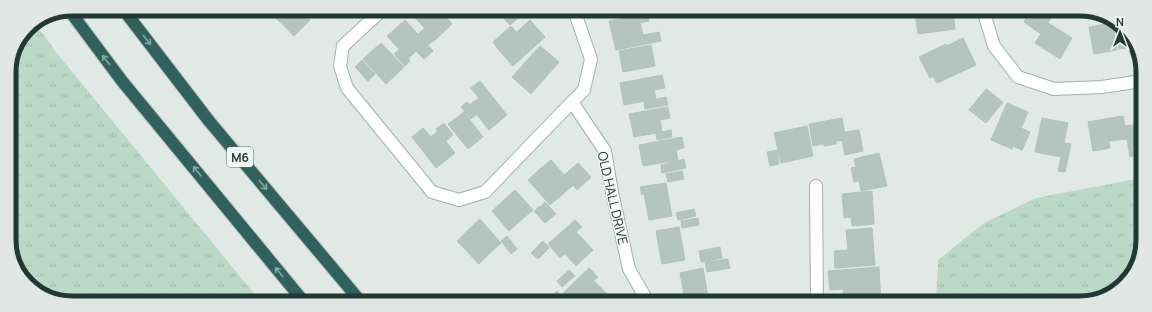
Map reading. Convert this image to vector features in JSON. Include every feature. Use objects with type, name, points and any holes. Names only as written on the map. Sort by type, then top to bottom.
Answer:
[{"type":"highway","points":[[73,16],[122,81],[299,296]]},
{"type":"highway","name":"M6","points":[[128,16],[210,121],[356,296]]},
{"type":"street","points":[[375,16],[343,46],[340,66],[347,88],[432,192],[459,200],[485,192],[584,90],[591,58],[576,16]]},
{"type":"street","points":[[985,16],[994,46],[1018,77],[1054,89],[1102,87],[1136,82]]},
{"type":"street","name":"OLD HALL DRIVE","points":[[572,102],[605,151],[612,192],[629,269],[645,296]]},
{"type":"street","points":[[816,186],[817,296]]},
{"type":"green space","points":[[38,27],[55,51],[256,296],[72,296],[54,293],[41,287],[32,280],[20,261],[16,240],[16,68],[22,47]]},
{"type":"green space","points":[[1136,179],[1135,251],[1128,268],[1117,282],[1101,292],[1084,296],[936,296],[938,260],[984,223],[1036,198]]},
{"type":"building","points":[[274,16],[306,16],[310,20],[294,36]]},
{"type":"building","points":[[414,16],[445,16],[452,24],[435,40]]},
{"type":"building","points":[[502,16],[521,16],[510,25]]},
{"type":"building","points":[[636,16],[648,16],[649,21],[640,23],[643,35],[659,32],[661,41],[616,50],[609,21]]},
{"type":"building","points":[[916,16],[954,16],[955,29],[918,34]]},
{"type":"building","points":[[1028,16],[1052,16],[1041,34],[1024,22]]},
{"type":"building","points":[[405,20],[433,51],[424,59],[416,51],[408,59],[387,36]]},
{"type":"building","points":[[530,20],[545,37],[513,66],[498,49]]},
{"type":"building","points":[[1048,23],[1072,38],[1060,59],[1035,43]]},
{"type":"building","points":[[1108,24],[1114,28],[1117,50],[1094,54],[1089,27]]},
{"type":"building","points":[[511,26],[516,32],[498,49],[493,42]]},
{"type":"building","points":[[425,28],[435,40],[428,45],[418,34]]},
{"type":"building","points":[[1116,29],[1120,32],[1130,48],[1119,49]]},
{"type":"building","points":[[963,38],[976,65],[937,83],[933,76],[930,78],[919,57],[946,44],[947,46]]},
{"type":"building","points":[[381,43],[404,67],[386,84],[363,59]]},
{"type":"building","points":[[651,45],[655,66],[623,72],[619,51]]},
{"type":"building","points":[[540,46],[559,62],[531,94],[512,77]]},
{"type":"building","points":[[400,49],[410,61],[405,66],[394,54]]},
{"type":"building","points":[[362,60],[375,74],[368,81],[355,67]]},
{"type":"building","points":[[662,75],[665,88],[654,90],[656,99],[624,105],[620,83]]},
{"type":"building","points":[[480,81],[507,115],[489,130],[469,105],[479,98],[471,88]]},
{"type":"building","points":[[986,89],[1003,102],[986,123],[969,110]]},
{"type":"building","points":[[666,97],[668,105],[645,109],[644,102]]},
{"type":"building","points":[[467,102],[477,114],[471,119],[461,107]]},
{"type":"building","points":[[1007,103],[1028,112],[1012,149],[991,140]]},
{"type":"building","points":[[668,107],[670,118],[660,120],[662,132],[634,137],[629,114]]},
{"type":"building","points":[[464,112],[483,137],[468,149],[448,124]]},
{"type":"building","points":[[1123,116],[1127,139],[1109,141],[1105,119]]},
{"type":"building","points":[[842,118],[846,140],[836,141],[836,144],[813,146],[809,124]]},
{"type":"building","points":[[1042,118],[1068,123],[1061,157],[1035,152]]},
{"type":"building","points":[[1105,119],[1110,148],[1093,151],[1088,122]]},
{"type":"building","points":[[444,123],[453,135],[446,141],[436,129]]},
{"type":"building","points":[[1136,124],[1136,137],[1134,125]]},
{"type":"building","points":[[1134,125],[1136,137],[1136,156],[1130,157],[1125,126]]},
{"type":"building","points":[[807,126],[813,156],[781,163],[774,133]]},
{"type":"building","points":[[423,128],[431,137],[438,131],[455,153],[436,168],[412,137]]},
{"type":"building","points":[[1021,128],[1030,132],[1022,150],[1013,146]]},
{"type":"building","points":[[671,130],[672,137],[657,140],[656,133]]},
{"type":"building","points":[[859,130],[863,151],[845,155],[842,140],[846,140],[845,132]]},
{"type":"building","points":[[682,137],[684,148],[676,150],[678,160],[643,166],[639,145]]},
{"type":"building","points":[[1064,143],[1071,144],[1065,172],[1058,171]]},
{"type":"building","points":[[777,150],[779,164],[770,166],[767,152]]},
{"type":"building","points":[[879,153],[887,186],[861,191],[859,181],[854,182],[851,168],[856,167],[854,159]]},
{"type":"building","points":[[684,159],[686,168],[662,173],[661,165]]},
{"type":"building","points":[[551,160],[573,185],[562,195],[540,169]]},
{"type":"building","points":[[578,163],[591,177],[577,190],[564,175]]},
{"type":"building","points":[[540,169],[562,195],[550,205],[528,180]]},
{"type":"building","points":[[682,171],[684,179],[668,182],[666,174]]},
{"type":"building","points":[[666,183],[669,200],[646,204],[644,194],[642,195],[640,187]]},
{"type":"building","points":[[515,190],[533,210],[521,220],[504,200]]},
{"type":"building","points":[[872,191],[874,224],[852,226],[851,217],[844,218],[842,194]]},
{"type":"building","points":[[504,200],[521,220],[509,231],[492,211]]},
{"type":"building","points":[[669,200],[672,216],[649,220],[646,204]]},
{"type":"building","points":[[545,202],[556,214],[551,218],[541,207]]},
{"type":"building","points":[[540,206],[551,218],[545,223],[534,211]]},
{"type":"building","points":[[694,209],[696,216],[678,220],[676,213]]},
{"type":"building","points":[[698,218],[699,225],[682,228],[681,221]]},
{"type":"building","points":[[480,219],[501,243],[490,253],[468,230]]},
{"type":"building","points":[[575,220],[582,227],[576,232],[582,238],[560,258],[548,244]]},
{"type":"building","points":[[679,227],[682,243],[659,248],[656,231]]},
{"type":"building","points":[[872,228],[875,265],[835,268],[834,251],[848,250],[846,230]]},
{"type":"building","points":[[468,230],[490,253],[479,264],[457,241]]},
{"type":"building","points":[[507,236],[517,249],[511,254],[501,241]]},
{"type":"building","points":[[582,238],[593,250],[576,266],[565,254]]},
{"type":"building","points":[[543,241],[549,248],[538,259],[531,253]]},
{"type":"building","points":[[682,243],[685,260],[662,264],[659,248]]},
{"type":"building","points":[[720,247],[722,258],[701,262],[699,251]]},
{"type":"building","points":[[728,259],[730,268],[707,272],[705,262]]},
{"type":"building","points":[[879,267],[881,296],[844,296],[843,289],[830,290],[828,271]]},
{"type":"building","points":[[589,268],[598,277],[593,281],[597,284],[584,296],[566,296],[563,293]]},
{"type":"building","points":[[703,268],[706,285],[683,289],[680,273]]},
{"type":"building","points":[[569,270],[575,276],[562,287],[557,281]]},
{"type":"building","points":[[597,284],[608,295],[607,296],[584,296]]},
{"type":"building","points":[[706,285],[708,296],[684,296],[683,289]]},
{"type":"building","points":[[557,291],[561,296],[552,296]]},
{"type":"building","points":[[729,294],[729,296],[718,296]]}]
